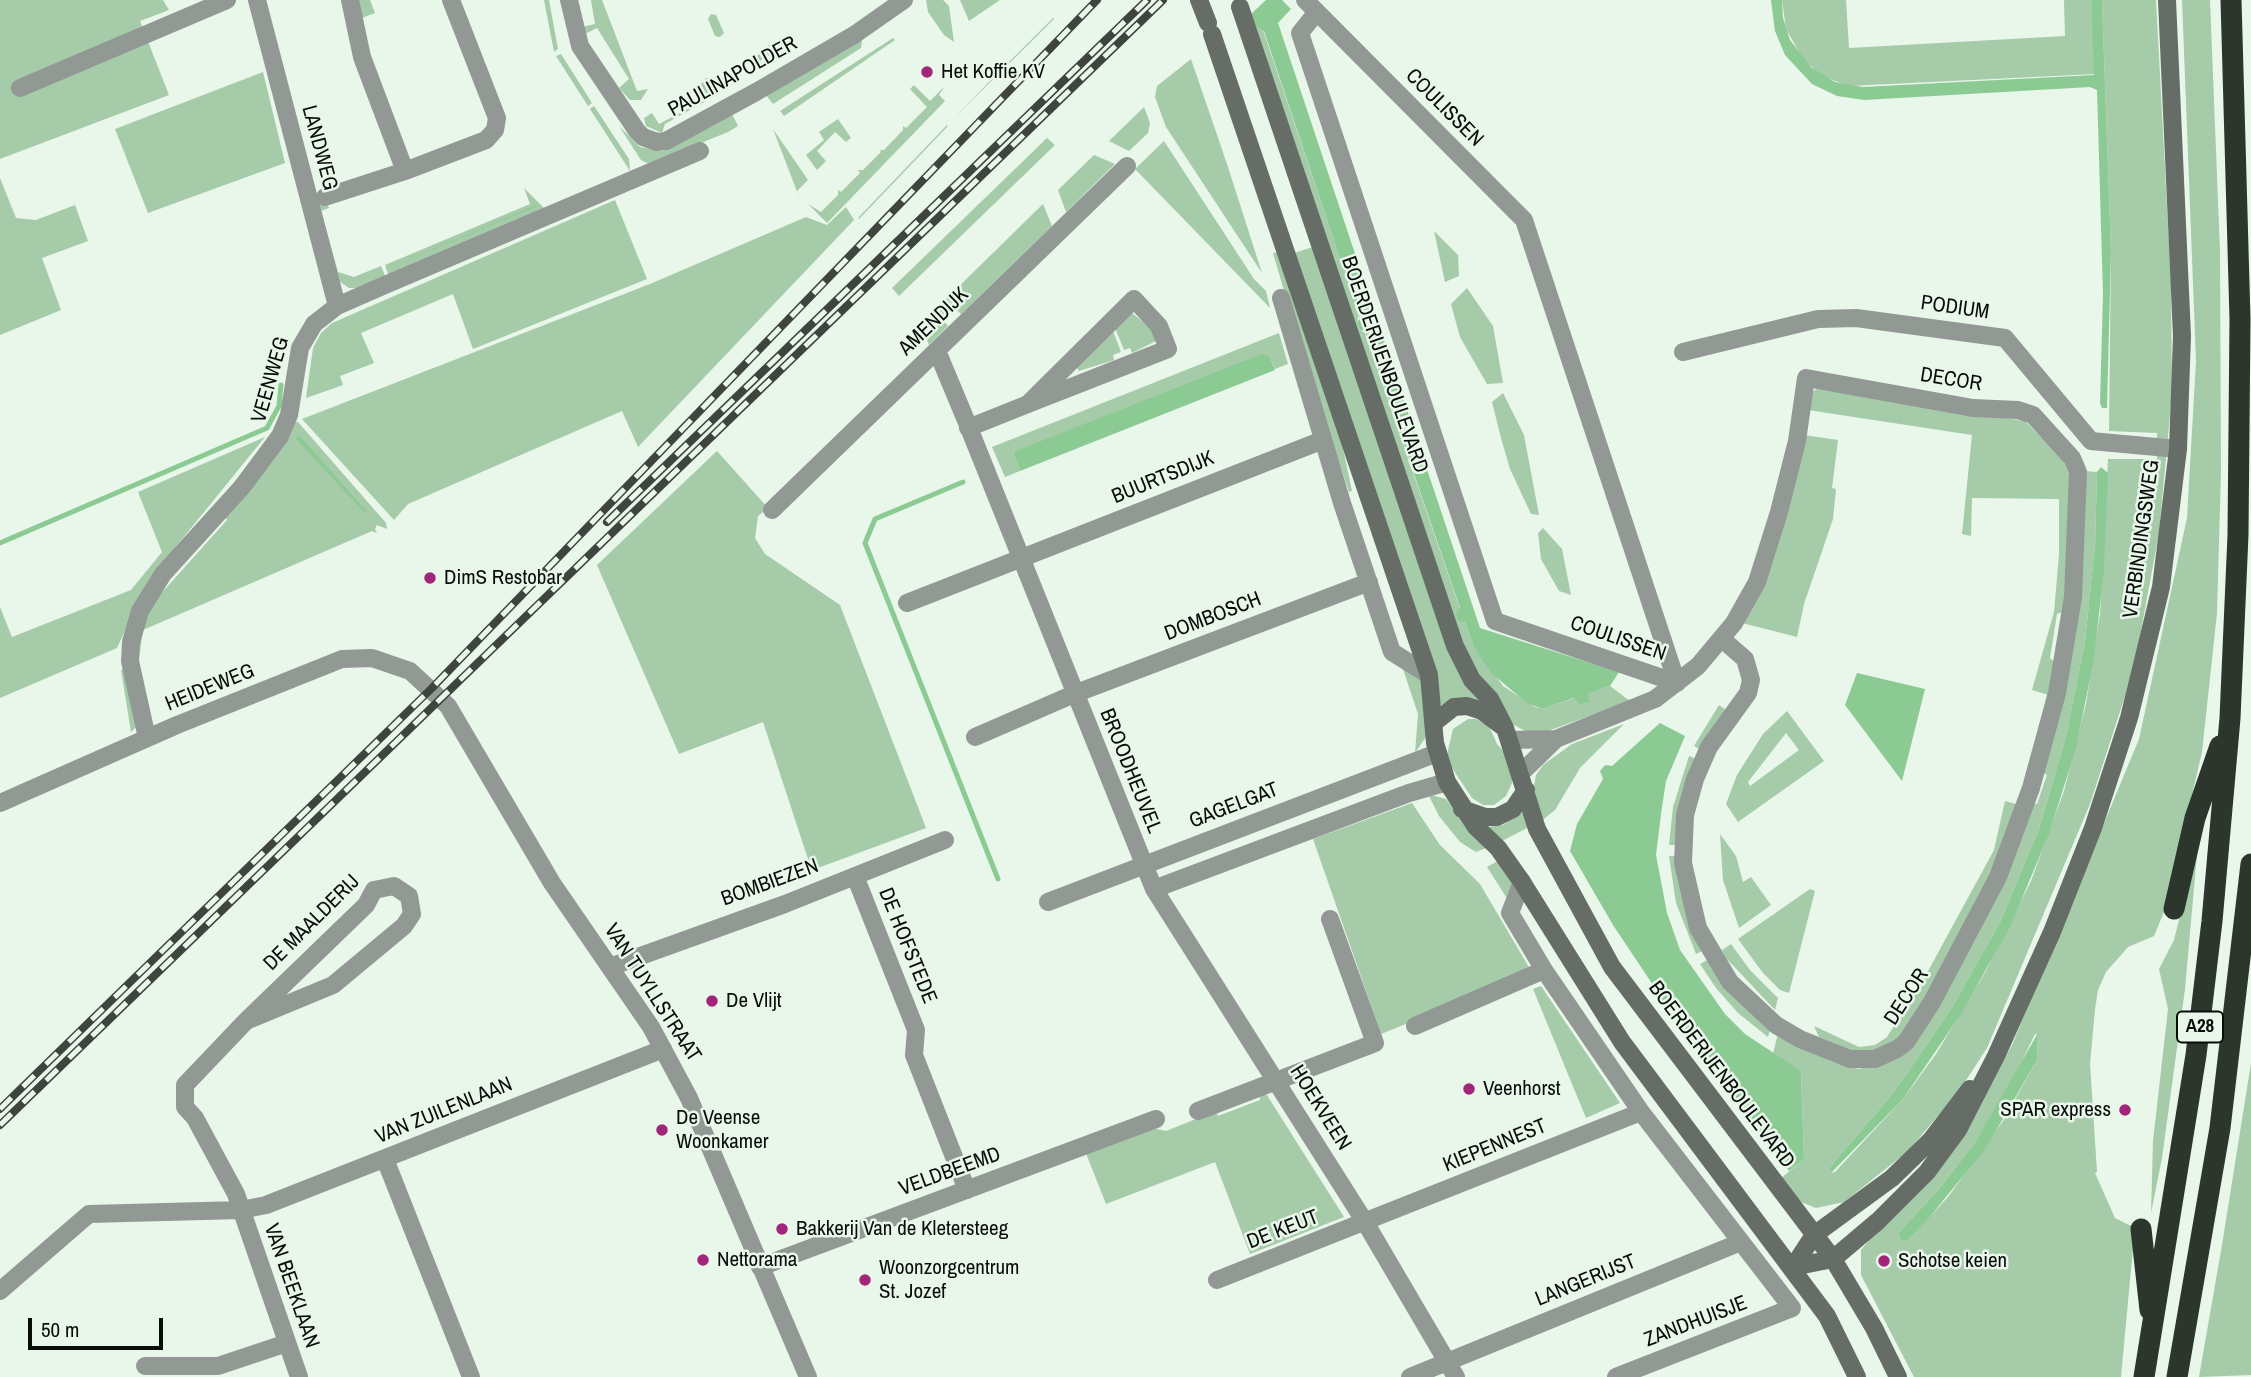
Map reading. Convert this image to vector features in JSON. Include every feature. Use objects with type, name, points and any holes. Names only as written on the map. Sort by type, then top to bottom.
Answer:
[{"type":"highway","name":"A28","points":[[2144,1377],[2198,1042],[2213,921],[2230,718],[2238,535],[2240,387],[2231,0]]},
{"type":"highway","name":"A28","points":[[2174,909],[2195,818],[2230,718]]},
{"type":"highway","name":"A28","points":[[2178,1377],[2220,1128],[2251,864]]},
{"type":"highway","name":"A28","points":[[2141,1229],[2153,1333]]},
{"type":"main road","points":[[1199,0],[1429,675],[1437,753],[1447,782],[1462,809],[1498,848],[1522,882],[1622,1042],[1793,1267],[1827,1316],[1857,1377]]},
{"type":"main road","name":"VERBINDINGSWEG","points":[[1793,1267],[1833,1259],[1878,1221],[1927,1172],[1958,1130],[1996,1056],[2052,932],[2088,841],[2129,718],[2161,587],[2178,449],[2182,336],[2167,0]]},
{"type":"main road","name":"BOERDERIJENBOULEVARD","points":[[1240,7],[1455,646],[1472,680],[1490,699],[1508,734],[1522,772],[1537,829],[1612,967],[1833,1259],[1874,1328],[1898,1377]]},
{"type":"main road","points":[[1435,722],[1454,707],[1467,706],[1482,711],[1508,734]]},
{"type":"main road","points":[[1462,809],[1485,817],[1497,817],[1513,809],[1525,790]]},
{"type":"main road","name":"VERBINDINGSWEG","points":[[1793,1267],[1814,1235],[1892,1178],[1931,1140],[1996,1056]]},
{"type":"street","points":[[20,88],[227,0]]},
{"type":"street","name":"LANDWEG","points":[[257,0],[337,306]]},
{"type":"street","points":[[350,0],[362,57],[405,171]]},
{"type":"street","points":[[325,197],[405,171],[486,140],[495,130],[497,118],[451,0]]},
{"type":"street","name":"PAULINAPOLDER","points":[[569,0],[580,46],[637,131],[657,142],[666,141],[756,92],[854,35],[904,0]]},
{"type":"street","name":"COULISSEN","points":[[1310,7],[1524,220],[1677,682],[1494,621],[1300,33],[1310,7]]},
{"type":"street","name":"VEENWEG","points":[[147,738],[130,662],[131,642],[140,611],[163,574],[242,487],[280,436],[289,415],[300,348],[314,324],[337,306],[700,150]]},
{"type":"street","name":"AMENDIJK","points":[[772,510],[1127,166]]},
{"type":"street","points":[[1281,298],[1323,440],[1392,652],[1429,675]]},
{"type":"street","points":[[968,428],[1168,349],[1159,326],[1134,299],[1028,404]]},
{"type":"street","name":"PODIUM","points":[[1683,352],[1818,319],[1856,318],[2005,338],[2091,441]]},
{"type":"street","name":"BROODHEUVEL","points":[[934,354],[940,358],[1144,864]]},
{"type":"street","name":"DECOR","points":[[1806,378],[1973,408],[2027,412],[2048,430],[2070,456],[2078,472],[2079,499],[2073,597],[2057,693],[2031,788],[1998,877],[1956,961],[1906,1042],[1886,1055],[1867,1060],[1850,1059],[1800,1039],[1776,1025],[1730,982],[1698,928],[1683,863],[1685,815],[1695,779],[1709,747],[1748,693],[1751,680],[1745,659],[1722,639],[1747,602],[1765,560],[1791,471],[1806,378]]},
{"type":"street","name":"BUURTSDIJK","points":[[1020,560],[1323,440]]},
{"type":"street","points":[[2070,456],[2091,441],[2178,449]]},
{"type":"street","points":[[907,603],[1020,560]]},
{"type":"street","name":"DOMBOSCH","points":[[1074,694],[1369,582]]},
{"type":"street","points":[[1522,772],[1556,739],[1644,706],[1677,682],[1722,639]]},
{"type":"street","name":"HEIDEWEG","points":[[0,803],[147,738],[331,663],[352,658],[372,658],[397,665],[410,671],[436,693]]},
{"type":"street","name":"VAN TUYLLSTRAAT","points":[[436,693],[454,716],[552,883],[663,1049],[689,1098],[808,1377]]},
{"type":"street","name":"BROODHEUVEL","points":[[975,737],[1074,694]]},
{"type":"street","points":[[1508,734],[1556,739]]},
{"type":"street","name":"GAGELGAT","points":[[1048,902],[1437,753]]},
{"type":"street","points":[[1154,889],[1420,789],[1447,782]]},
{"type":"street","name":"BOMBIEZEN","points":[[610,967],[945,840]]},
{"type":"street","name":"HOEKVEEN","points":[[1144,864],[1154,889],[1365,1222],[1452,1370]]},
{"type":"street","name":"DE HOFSTEDE","points":[[855,876],[916,1030],[914,1055],[967,1190]]},
{"type":"street","points":[[1522,882],[1510,913],[1544,970],[1642,1112],[1741,1242]]},
{"type":"street","name":"DE MAALDERIJ","points":[[241,1210],[236,1194],[199,1125],[185,1107],[183,1096],[191,1076],[246,1021],[366,905],[374,890],[394,886],[409,896],[412,904],[409,921],[333,985],[246,1021]]},
{"type":"street","points":[[1198,1111],[1375,1042],[1330,919]]},
{"type":"street","points":[[1415,1026],[1544,970]]},
{"type":"street","name":"VAN ZUILENLAAN","points":[[0,1291],[89,1214],[241,1210],[266,1205],[663,1049]]},
{"type":"street","name":"KIEPENNEST","points":[[1365,1222],[1642,1112]]},
{"type":"street","name":"VELDBEEMD","points":[[760,1267],[1156,1119]]},
{"type":"street","points":[[385,1159],[471,1377]]},
{"type":"street","name":"VAN BEEKLAAN","points":[[241,1210],[299,1377]]},
{"type":"street","name":"DE KEUT","points":[[1217,1280],[1365,1222]]},
{"type":"street","name":"ZANDHUISJE","points":[[1616,1377],[1792,1308],[1741,1242]]},
{"type":"street","name":"LANGERIJST","points":[[1410,1377],[1452,1370],[1741,1242]]},
{"type":"street","points":[[145,1366],[218,1366],[287,1343]]},
{"type":"shaded area","points":[[0,0],[163,0],[169,10],[140,21],[169,95],[0,159]]},
{"type":"shaded area","points":[[358,0],[370,0],[375,13],[362,18]]},
{"type":"shaded area","points":[[544,0],[549,0],[558,49],[554,52]]},
{"type":"shaded area","points":[[591,0],[602,0],[637,91],[648,89],[641,100],[630,100],[619,88],[629,79],[597,28],[585,34],[583,27],[595,24]]},
{"type":"shaded area","points":[[926,0],[943,0],[949,6],[954,42],[944,35],[928,12]]},
{"type":"shaded area","points":[[960,0],[1000,0],[969,21]]},
{"type":"shaded area","points":[[1266,0],[1282,0],[1291,9],[1278,23],[1480,628],[1619,672],[1610,686],[1588,694],[1589,702],[1580,705],[1574,698],[1542,709],[1527,703],[1491,673],[1474,647],[1465,622],[1458,621],[1456,614],[1460,608],[1365,331],[1360,330],[1357,322],[1360,318],[1264,31],[1256,27],[1251,14]]},
{"type":"shaded area","points":[[1771,0],[1782,0],[1783,18],[1790,40],[1811,67],[1835,82],[1863,87],[2094,75],[2091,0],[2102,0],[2111,251],[2107,408],[2102,408],[2100,403],[2103,295],[2097,90],[2090,87],[1864,100],[1837,96],[1812,84],[1785,55],[1775,31]]},
{"type":"shaded area","points":[[1782,0],[1846,0],[1849,48],[2065,36],[2064,0],[2091,0],[2095,74],[1849,86],[1822,76],[1803,59],[1786,29]]},
{"type":"shaded area","points":[[2102,0],[2156,0],[2171,282],[2172,393],[2159,533],[2140,636],[2126,693],[2090,804],[1987,1048],[1959,1091],[1908,1151],[1844,1202],[1816,1208],[1801,1202],[1779,1180],[1804,1159],[1801,1071],[1773,1054],[1778,1033],[1831,1061],[1859,1069],[1891,1059],[2032,803],[2037,804],[2047,775],[2042,772],[2086,471],[2097,472],[2095,545],[2085,641],[2066,736],[2039,829],[2000,922],[1951,1009],[1894,1092],[1829,1168],[1831,1173],[1835,1172],[1903,1099],[1936,1054],[1986,971],[2031,881],[2064,791],[2086,704],[2100,614],[2108,459],[2157,459],[2157,433],[2109,431],[2111,251]]},
{"type":"shaded area","points":[[2182,0],[2210,0],[2220,251],[2221,472],[2217,613],[2202,752],[2166,907],[2154,936],[2128,947],[2106,972],[2098,990],[2090,1064],[2095,1173],[2115,1218],[2131,1226],[2134,1237],[2121,1377],[1914,1377],[1861,1275],[1861,1250],[1968,1123],[2012,1045],[2139,739],[2187,518],[2196,361]],"holes":[[[2035,1034],[2038,1035],[2037,1060],[2003,1121],[1948,1197],[1907,1241],[1899,1232],[1939,1189],[1976,1141],[2009,1088]]]},
{"type":"shaded area","points":[[711,14],[716,15],[724,33],[720,37],[715,36],[708,19]]},
{"type":"shaded area","points":[[1054,19],[954,118],[987,84]]},
{"type":"shaded area","points":[[1256,27],[1263,30],[1359,314],[1357,322],[1360,330],[1365,333],[1460,609],[1457,613],[1465,622],[1474,647],[1503,686],[1535,707],[1542,709],[1575,698],[1580,705],[1588,702],[1588,694],[1610,686],[1630,701],[1548,731],[1527,732],[1514,725],[1469,664]]},
{"type":"shaded area","points":[[893,38],[895,40],[784,116],[780,111]]},
{"type":"shaded area","points":[[781,39],[785,46],[758,62],[753,61],[765,47]]},
{"type":"shaded area","points":[[862,39],[861,48],[773,104],[766,95]]},
{"type":"shaded area","points":[[561,54],[592,103],[588,106],[556,56]]},
{"type":"shaded area","points":[[1191,59],[1262,273],[1166,127],[1155,97],[1157,86]]},
{"type":"shaded area","points":[[263,72],[285,163],[148,213],[115,129]]},
{"type":"shaded area","points":[[706,78],[717,78],[706,101],[665,124],[662,133],[646,126],[644,118],[652,113],[659,124],[701,102],[696,90]]},
{"type":"shaded area","points":[[914,85],[930,101],[945,86],[939,95],[945,101],[827,223],[808,204],[821,212],[838,195],[838,190],[841,192],[860,173],[858,170],[863,170],[881,152],[879,150],[884,150],[903,130],[903,126],[906,128],[927,107],[910,89]]},
{"type":"shaded area","points":[[594,106],[629,159],[630,171],[590,109]]},
{"type":"shaded area","points":[[1144,107],[1150,123],[1148,133],[1129,151],[1109,141]]},
{"type":"shaded area","points":[[732,114],[738,126],[649,164],[641,160],[619,126],[640,147],[663,151]]},
{"type":"shaded area","points":[[838,119],[851,138],[846,142],[835,132],[817,151],[826,161],[817,170],[806,155],[824,140],[819,132]]},
{"type":"shaded area","points":[[948,126],[859,219],[858,218]]},
{"type":"shaded area","points":[[773,129],[808,180],[797,191],[803,207]]},
{"type":"shaded area","points":[[1047,138],[1055,145],[899,296],[892,288]]},
{"type":"shaded area","points":[[1164,141],[1254,279],[1266,291],[1270,308],[1135,169]]},
{"type":"shaded area","points":[[1094,155],[1115,164],[1066,212],[1058,190]]},
{"type":"shaded area","points":[[0,178],[16,218],[36,220],[75,205],[88,241],[42,258],[61,310],[0,335]]},
{"type":"shaded area","points":[[524,188],[546,210],[389,277],[385,265],[530,204]]},
{"type":"shaded area","points":[[326,200],[329,208],[321,211],[338,272],[354,277],[381,266],[386,278],[357,288],[349,288],[337,280],[315,205]]},
{"type":"shaded area","points":[[615,200],[647,279],[473,349],[453,294],[361,333],[374,363],[340,376],[343,385],[306,398],[313,348],[321,333],[332,323]]},
{"type":"shaded area","points":[[1043,204],[1052,226],[961,314],[946,299]]},
{"type":"shaded area","points":[[536,205],[537,206],[391,267]]},
{"type":"shaded area","points":[[846,207],[854,220],[638,447],[622,411],[408,504],[394,520],[302,419],[650,284],[806,217],[827,225]]},
{"type":"shaded area","points":[[1434,231],[1458,255],[1459,276],[1445,282]]},
{"type":"shaded area","points":[[1313,247],[1481,701],[1439,705],[1291,254]]},
{"type":"shaded area","points":[[1278,252],[1339,430],[1352,491],[1349,492],[1318,392],[1314,393],[1273,253]]},
{"type":"shaded area","points":[[1467,288],[1493,326],[1503,383],[1487,384],[1460,337],[1451,304]]},
{"type":"shaded area","points":[[939,305],[949,316],[944,321],[948,326],[929,345],[921,323]]},
{"type":"shaded area","points":[[1132,313],[1153,330],[1156,341],[1132,353],[1130,348],[1124,350],[1115,328]]},
{"type":"shaded area","points":[[1113,331],[1121,352],[1113,355],[1114,360],[1079,371],[1077,368]]},
{"type":"shaded area","points":[[1279,333],[1288,364],[1275,369],[1270,357],[1013,452],[1020,471],[1005,477],[992,447]]},
{"type":"shaded area","points":[[1262,354],[1270,357],[1275,370],[1020,471],[1013,452]]},
{"type":"shaded area","points":[[1817,389],[2025,421],[2062,458],[2071,479],[2069,573],[2062,612],[2057,614],[2050,658],[2056,663],[2049,695],[2032,690],[2054,612],[2059,555],[2059,499],[1972,498],[1971,536],[1962,534],[1972,435],[1808,410],[1812,392]]},
{"type":"shaded area","points":[[1503,393],[1524,435],[1539,515],[1531,514],[1510,469],[1492,402]]},
{"type":"shaded area","points":[[293,421],[298,422],[386,523],[387,529],[377,525],[377,533],[372,531],[143,630],[139,658],[135,660],[143,619],[159,588],[271,459]],"holes":[[[225,517],[227,520],[158,597],[147,618],[165,583]]]},
{"type":"shaded area","points":[[299,435],[366,511],[366,514],[296,439]]},
{"type":"shaded area","points":[[1804,435],[1838,440],[1832,488],[1836,489],[1833,519],[1804,604],[1797,637],[1742,623]]},
{"type":"shaded area","points":[[265,437],[161,565],[139,600],[117,648],[0,698],[0,607],[12,637],[131,590],[162,552],[138,492]]},
{"type":"shaded area","points":[[717,451],[768,508],[758,516],[755,538],[765,554],[840,605],[926,828],[815,869],[809,862],[763,722],[679,754],[597,565]]},
{"type":"shaded area","points":[[2101,467],[2108,473],[2104,569],[2094,659],[2076,748],[2049,834],[2010,927],[1961,1014],[1903,1099],[1831,1173],[1829,1168],[1894,1092],[1951,1009],[2000,922],[2039,829],[2066,736],[2085,641],[2095,545],[2097,472]]},
{"type":"shaded area","points":[[1543,528],[1562,549],[1571,595],[1559,591],[1541,559],[1538,533]]},
{"type":"shaded area","points":[[1402,666],[1421,677],[1427,735],[1415,753],[1418,714]]},
{"type":"shaded area","points":[[125,669],[136,727],[131,732],[121,670]]},
{"type":"shaded area","points":[[1857,673],[1925,689],[1902,781],[1845,705]]},
{"type":"shaded area","points":[[1719,705],[1726,710],[1701,750],[1694,746]]},
{"type":"shaded area","points":[[1787,711],[1824,761],[1738,822],[1726,804],[1737,775],[1763,734]],"holes":[[[1786,733],[1799,750],[1750,786],[1748,782]]]},
{"type":"shaded area","points":[[1468,719],[1476,719],[1489,726],[1497,744],[1508,756],[1513,773],[1512,783],[1506,796],[1494,805],[1483,805],[1472,798],[1446,759],[1453,729]]},
{"type":"shaded area","points":[[1660,723],[1685,736],[1666,781],[1656,855],[1667,913],[1680,950],[1725,1014],[1745,1034],[1801,1071],[1804,1159],[1789,1171],[1685,1033],[1613,925],[1570,851],[1577,824],[1603,779],[1600,771],[1605,765],[1612,766]]},
{"type":"shaded area","points":[[1624,724],[1580,768],[1555,810],[1540,822],[1533,791],[1536,775],[1543,765],[1572,744]]},
{"type":"shaded area","points":[[1689,756],[1696,759],[1677,845],[1669,845],[1673,807]]},
{"type":"shaded area","points":[[1428,794],[1446,799],[1489,847],[1476,852],[1460,842],[1439,816]]},
{"type":"shaded area","points":[[2005,801],[2016,804],[2006,841],[1943,971],[1898,1040],[1872,1053],[1850,1050],[1819,1037],[1814,1026],[1859,1047],[1875,1045],[1887,1037],[1927,973],[1994,850]]},
{"type":"shaded area","points":[[1412,803],[1440,845],[1480,884],[1530,969],[1473,997],[1381,1034],[1313,839]]},
{"type":"shaded area","points":[[1523,812],[1529,827],[1500,842],[1487,827],[1503,825]]},
{"type":"shaded area","points":[[1720,834],[1736,856],[1743,882],[1751,877],[1771,905],[1739,928],[1723,880]]},
{"type":"shaded area","points":[[2198,843],[2185,989],[2162,1158],[2151,1213],[2153,1141],[2168,1009],[2159,969],[2174,940]]},
{"type":"shaded area","points":[[1669,856],[1678,856],[1702,951],[1696,954],[1676,903]]},
{"type":"shaded area","points":[[1501,859],[1514,879],[1508,900],[1487,867]]},
{"type":"shaded area","points":[[1810,889],[1815,891],[1789,993],[1780,990],[1763,973],[1738,939]]},
{"type":"shaded area","points":[[1731,944],[1750,970],[1778,998],[1775,1010],[1726,958],[1722,950]]},
{"type":"shaded area","points":[[1707,960],[1770,1029],[1768,1037],[1738,1013],[1716,988],[1700,964]]},
{"type":"shaded area","points":[[1541,986],[1620,1103],[1586,1118],[1533,989]]},
{"type":"shaded area","points":[[2038,1033],[2037,1060],[1986,1148],[1928,1219],[1907,1241],[1901,1240],[1899,1232],[1939,1189],[1976,1141]]},
{"type":"shaded area","points":[[2251,1063],[2251,1375],[2199,1377],[2222,1245]]},
{"type":"shaded area","points":[[1265,1092],[1344,1217],[1250,1254],[1215,1162],[1106,1204],[1085,1151],[1145,1126],[1166,1131],[1216,1111],[1218,1116],[1260,1100],[1259,1094]]},
{"type":"waterway","points":[[0,543],[267,428],[279,406],[281,385]]},
{"type":"waterway","points":[[963,482],[875,519],[865,543],[998,879]]},
{"type":"railway","points":[[0,1109],[431,689],[1097,0]]},
{"type":"railway","points":[[607,522],[1147,0]]},
{"type":"railway","points":[[0,1125],[1163,0]]},
{"type":"place","name":"Het Koffie KV","points":[[927,72]]},
{"type":"place","name":"DimS Restobar","points":[[430,578]]},
{"type":"place","name":"De Vlijt","points":[[712,1001]]},
{"type":"place","name":"Veenhorst","points":[[1469,1089]]},
{"type":"place","name":"SPAR express","points":[[2125,1110]]},
{"type":"place","name":"De Veense Woonkamer","points":[[662,1130]]},
{"type":"place","name":"Bakkerij Van de Kletersteeg","points":[[782,1229]]},
{"type":"place","name":"Nettorama","points":[[703,1260]]},
{"type":"place","name":"Schotse keien","points":[[1884,1261]]},
{"type":"place","name":"Woonzorgcentrum St. Jozef","points":[[865,1280]]}]
